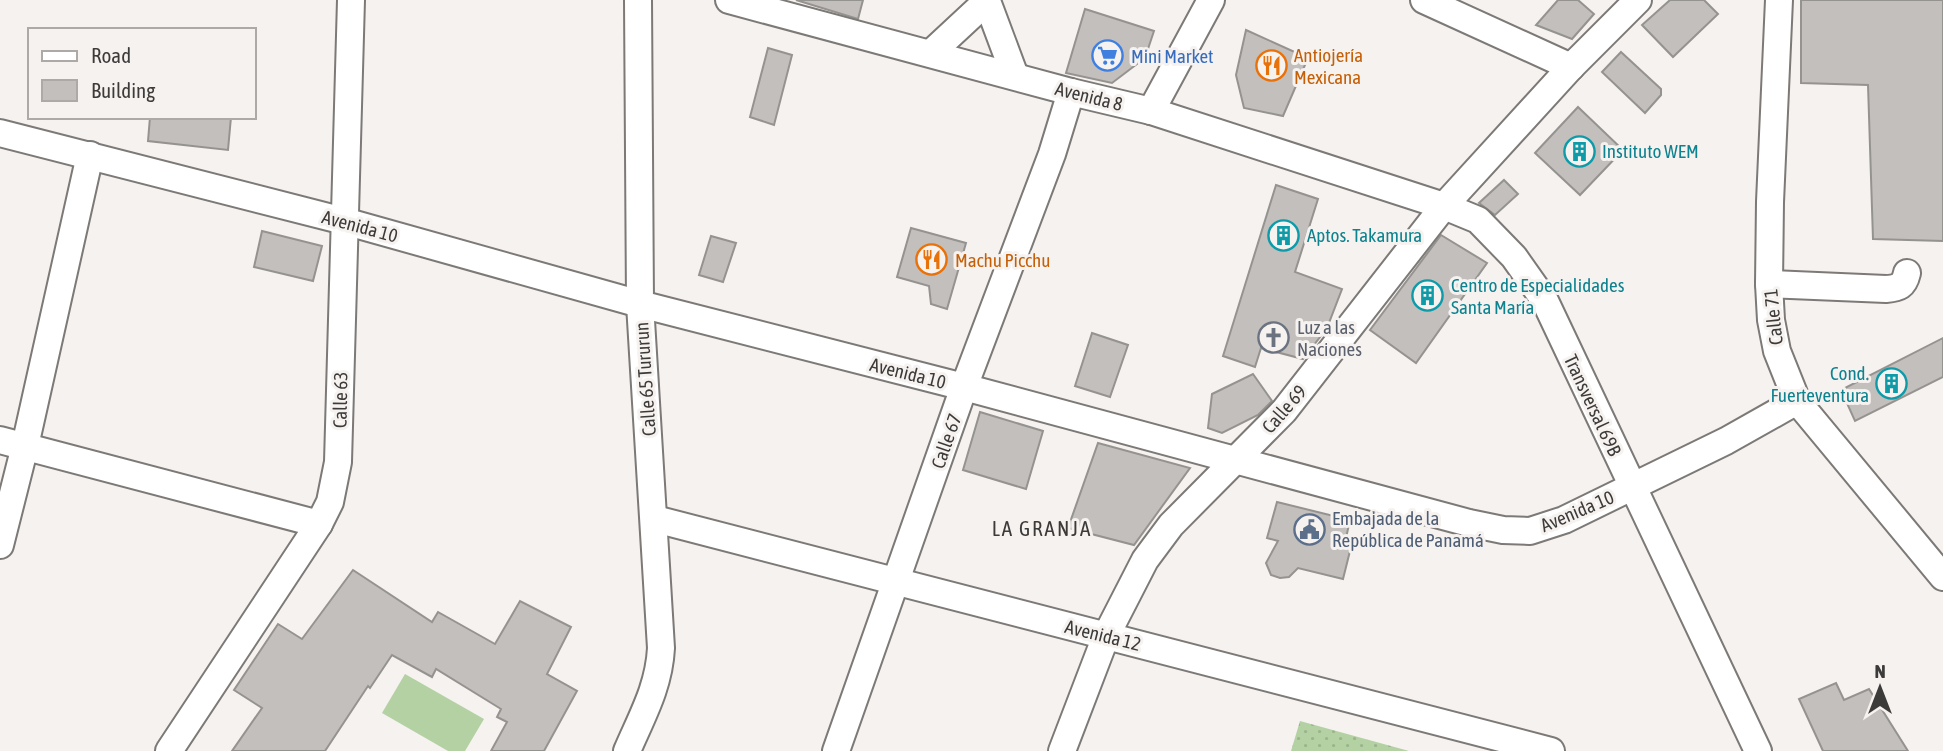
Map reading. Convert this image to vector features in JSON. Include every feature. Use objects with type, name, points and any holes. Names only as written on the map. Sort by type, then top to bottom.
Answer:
[{"type":"street","name":"Calle 63","points":[[169,751],[319,524],[330,502],[338,462],[351,0]]},
{"type":"street","name":"Calle 65 Tururun","points":[[627,751],[660,671],[662,648],[640,303],[638,0]]},
{"type":"street","name":"Avenida 8","points":[[729,0],[778,6],[931,53],[1151,111],[1444,206]]},
{"type":"street","points":[[1151,111],[1211,0]]},
{"type":"street","points":[[1424,0],[1571,67]]},
{"type":"street","name":"Calle 69","points":[[1062,751],[1106,636],[1145,560],[1171,525],[1284,411],[1444,206],[1571,67],[1638,0]]},
{"type":"street","name":"Calle 71","points":[[1779,0],[1769,284],[1771,320],[1777,352],[1797,401],[1943,578]]},
{"type":"street","points":[[931,53],[987,1],[1015,76]]},
{"type":"street","name":"Calle 67","points":[[836,751],[964,387],[1052,154],[1071,92]]},
{"type":"street","name":"Avenida 10","points":[[0,133],[344,221],[640,303],[1503,530],[1530,531],[1564,520],[1726,441],[1797,401]]},
{"type":"street","points":[[0,545],[13,443],[90,155]]},
{"type":"street","name":"Transversal 69B","points":[[1444,206],[1478,220],[1514,257],[1545,301],[1758,751]]},
{"type":"street","points":[[1769,284],[1886,289],[1898,288],[1905,283],[1907,273]]},
{"type":"street","points":[[13,443],[319,524]]},
{"type":"street","name":"Avenida 12","points":[[655,519],[1551,751]]},
{"type":"street","points":[[1894,519],[1943,547]]},
{"type":"green space","points":[[405,674],[484,719],[465,751],[448,751],[382,713]]},
{"type":"green space","points":[[1300,721],[1409,751],[1291,751]]},
{"type":"building","points":[[796,0],[863,0],[858,19]]},
{"type":"building","points":[[1558,0],[1578,0],[1594,14],[1572,39],[1536,25]]},
{"type":"building","points":[[1670,0],[1704,0],[1718,14],[1673,57],[1642,25]]},
{"type":"building","points":[[1801,0],[1943,0],[1943,241],[1873,239],[1868,85],[1801,83]]},
{"type":"building","points":[[1085,9],[1154,31],[1145,58],[1112,83],[1066,73]]},
{"type":"building","name":"Antiojería Mexicana","points":[[1246,30],[1308,58],[1283,116],[1244,108],[1236,75]]},
{"type":"building","points":[[768,48],[792,55],[774,125],[750,117]]},
{"type":"building","points":[[1621,52],[1661,89],[1661,95],[1645,113],[1602,72]]},
{"type":"building","name":"Instituto WEM","points":[[1578,107],[1623,150],[1580,195],[1535,153]]},
{"type":"building","points":[[150,119],[231,119],[228,150],[148,141]]},
{"type":"building","points":[[1504,180],[1518,194],[1495,215],[1479,203]]},
{"type":"building","points":[[1276,185],[1318,199],[1295,272],[1342,289],[1327,328],[1303,359],[1261,348],[1255,367],[1223,356]]},
{"type":"building","name":"Machu Picchu","points":[[911,228],[966,243],[947,309],[931,304],[929,286],[897,277]]},
{"type":"building","points":[[262,231],[322,246],[313,281],[254,267]]},
{"type":"building","name":"Centro de Especialidades Santa María","points":[[1441,235],[1487,263],[1416,363],[1370,330]]},
{"type":"building","points":[[711,236],[736,243],[723,282],[699,275]]},
{"type":"building","points":[[1092,333],[1128,345],[1110,397],[1075,386]]},
{"type":"building","name":"Cond. Fuerteventura","points":[[1943,338],[1943,377],[1855,421],[1841,390]]},
{"type":"building","points":[[1253,374],[1272,401],[1258,415],[1222,433],[1208,428],[1212,394]]},
{"type":"building","points":[[980,412],[1043,431],[1026,489],[963,470]]},
{"type":"building","points":[[1098,443],[1190,468],[1134,545],[1068,528]]},
{"type":"building","name":"Embajada de la República de Panamá","points":[[1277,502],[1350,520],[1346,538],[1353,539],[1343,579],[1298,568],[1289,577],[1271,575],[1266,563],[1278,541],[1267,538]]},
{"type":"building","points":[[353,570],[432,622],[438,612],[495,644],[520,601],[571,627],[547,674],[577,691],[544,751],[491,751],[507,722],[497,717],[501,709],[436,669],[432,677],[392,655],[325,751],[232,751],[262,708],[234,690],[278,624],[302,639]]},
{"type":"building","points":[[1836,683],[1844,700],[1869,689],[1908,751],[1823,751],[1799,699]]},
{"type":"place","name":"Mini Market","points":[[1108,56]]},
{"type":"place","name":"Antiojería Mexicana","points":[[1271,66]]},
{"type":"place","name":"Instituto WEM","points":[[1579,151]]},
{"type":"place","name":"Aptos. Takamura","points":[[1284,235]]},
{"type":"place","name":"Machu Picchu","points":[[932,260]]},
{"type":"place","name":"Centro de Especialidades Santa María","points":[[1428,296]]},
{"type":"place","name":"Luz a las Naciones","points":[[1274,338]]},
{"type":"place","name":"Cond. Fuerteventura","points":[[1892,384]]},
{"type":"place","name":"Embajada de la República de Panamá","points":[[1309,529]]},
{"type":"district","name":"LA GRANJA","points":[[1042,529]]}]
